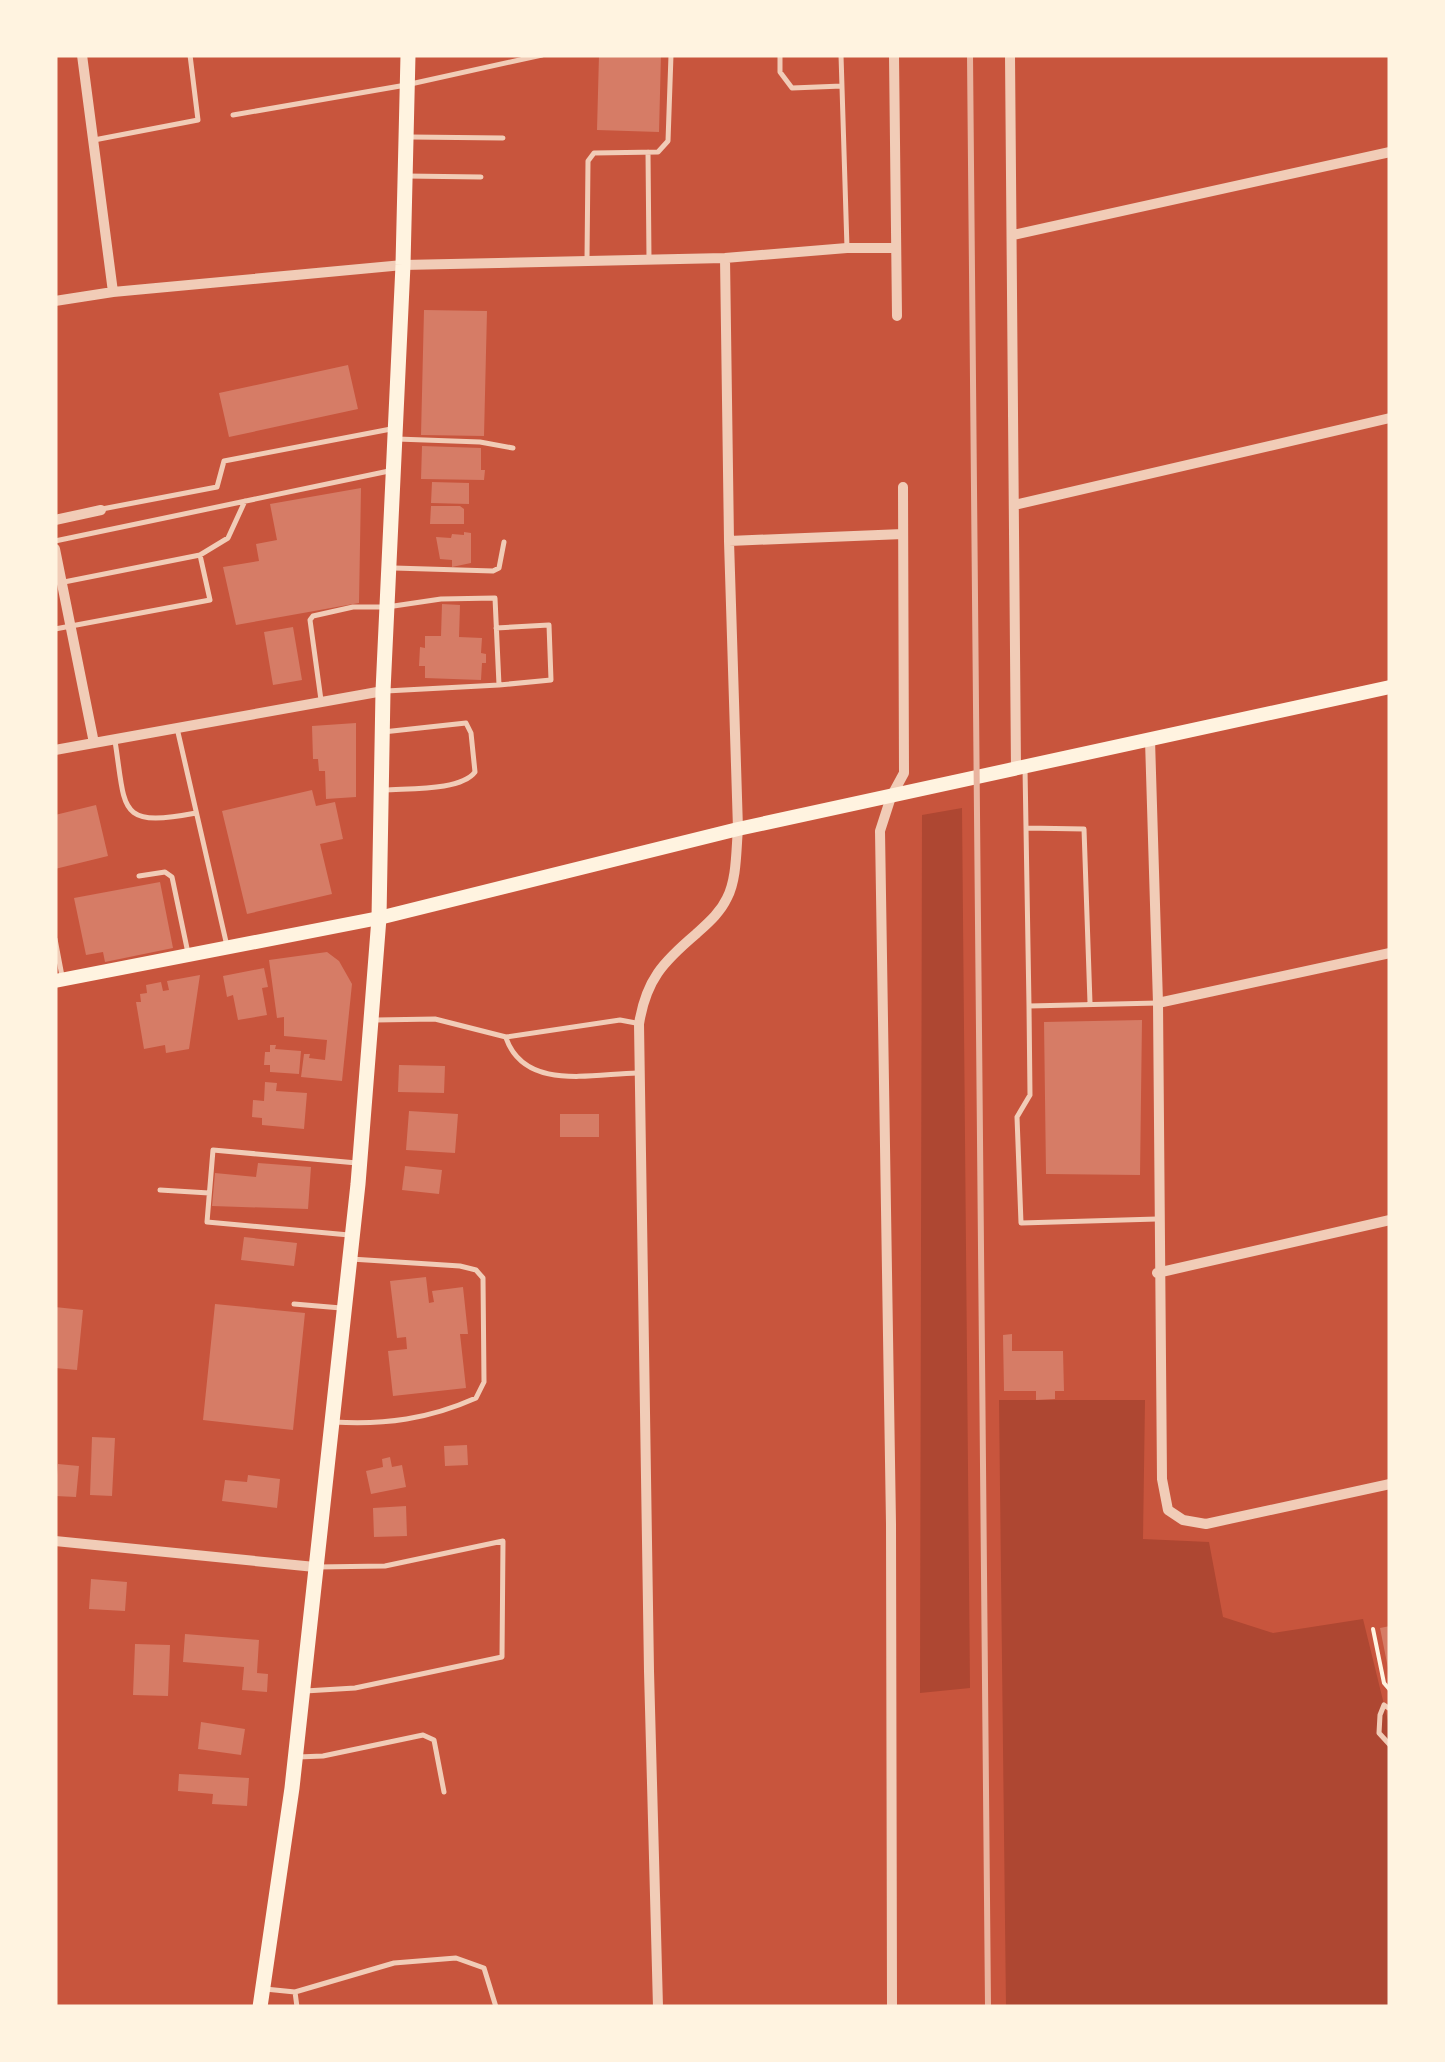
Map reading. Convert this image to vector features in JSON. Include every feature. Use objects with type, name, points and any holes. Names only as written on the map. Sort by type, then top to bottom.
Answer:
[{"type":"main road","points":[[260,2007],[295,1757],[353,1235],[371,1020],[378,918],[408,55]]},
{"type":"main road","points":[[59,980],[378,918],[738,828],[1390,686]]},
{"type":"street","points":[[82,55],[113,292]]},
{"type":"street","points":[[894,55],[898,316]]},
{"type":"street","points":[[1010,55],[1020,769]]},
{"type":"street","points":[[1013,235],[1390,152]]},
{"type":"street","points":[[55,301],[403,265],[726,258],[896,248]]},
{"type":"street","points":[[658,2007],[639,1024],[644,996],[654,976],[716,916],[729,896],[738,828],[726,258]]},
{"type":"street","points":[[1014,505],[1390,418]]},
{"type":"street","points":[[892,2007],[891,1524],[880,831],[904,773],[903,487]]},
{"type":"street","points":[[55,520],[101,510]]},
{"type":"street","points":[[729,542],[903,534]]},
{"type":"street","points":[[55,549],[94,743]]},
{"type":"street","points":[[55,750],[383,692]]},
{"type":"street","points":[[1150,740],[1158,1003],[1157,1272],[1162,1479],[1168,1510],[1183,1520],[1206,1524],[1390,1484]]},
{"type":"street","points":[[1158,1003],[1390,953]]},
{"type":"street","points":[[1157,1272],[1390,1220]]},
{"type":"street","points":[[55,1541],[315,1567]]},
{"type":"lane","points":[[93,141],[198,120],[190,55]]},
{"type":"lane","points":[[233,114],[406,86],[542,55]]},
{"type":"lane","points":[[588,260],[588,161],[594,152],[658,152],[668,141],[671,55]]},
{"type":"lane","points":[[780,55],[780,72],[792,88],[842,86]]},
{"type":"lane","points":[[841,55],[847,248]]},
{"type":"lane","points":[[405,136],[503,138]]},
{"type":"lane","points":[[648,152],[648,259]]},
{"type":"lane","points":[[403,176],[481,177]]},
{"type":"lane","points":[[101,510],[218,487],[224,461],[394,433],[513,448]]},
{"type":"lane","points":[[55,541],[392,470]]},
{"type":"lane","points":[[62,583],[200,555],[228,538],[245,501]]},
{"type":"lane","points":[[388,568],[492,570],[499,568],[504,542]]},
{"type":"lane","points":[[55,629],[210,600],[200,555]]},
{"type":"lane","points":[[321,702],[311,618],[353,607],[387,607],[441,598],[495,598],[498,685]]},
{"type":"lane","points":[[383,692],[551,680],[549,624],[496,628]]},
{"type":"lane","points":[[382,732],[466,723],[471,733],[475,772],[456,784],[382,790]]},
{"type":"lane","points":[[177,728],[228,949]]},
{"type":"lane","points":[[115,740],[126,806],[134,815],[141,820],[159,820],[196,813]]},
{"type":"lane","points":[[1020,769],[1026,828],[1030,1095],[1017,1118],[1021,1222],[1157,1219]]},
{"type":"lane","points":[[1026,828],[1084,829],[1090,1004]]},
{"type":"lane","points":[[139,876],[165,872],[172,877],[188,956]]},
{"type":"lane","points":[[55,939],[59,980]]},
{"type":"lane","points":[[1029,1006],[1158,1003]]},
{"type":"lane","points":[[371,1020],[435,1019],[506,1037],[620,1020],[639,1024]]},
{"type":"lane","points":[[506,1037],[512,1054],[524,1066],[541,1074],[640,1073]]},
{"type":"lane","points":[[353,1235],[206,1222],[214,1150],[360,1164]]},
{"type":"lane","points":[[160,1190],[209,1193]]},
{"type":"lane","points":[[332,1422],[376,1425],[406,1421],[476,1398],[484,1382],[483,1278],[476,1270],[350,1260]]},
{"type":"lane","points":[[294,1304],[344,1308]]},
{"type":"lane","points":[[302,1692],[355,1688],[502,1656],[503,1541],[385,1566],[315,1567]]},
{"type":"lane","points":[[1390,1709],[1384,1705],[1379,1733],[1390,1745]]},
{"type":"lane","points":[[295,1757],[323,1756],[423,1734],[434,1740],[444,1792]]},
{"type":"lane","points":[[262,1988],[295,1992],[394,1963],[456,1958],[484,1968],[496,2007]]},
{"type":"lane","points":[[295,1992],[297,2007]]},
{"type":"path","points":[[1373,1629],[1384,1683],[1390,1690]]},
{"type":"shaded area","points":[[962,808],[970,1688],[920,1693],[922,815]]},
{"type":"shaded area","points":[[999,1400],[1145,1400],[1143,1539],[1209,1542],[1223,1617],[1273,1633],[1363,1619],[1390,1729],[1390,2007],[1006,2007]]},
{"type":"building","points":[[599,55],[661,55],[659,132],[597,130]]},
{"type":"building","points":[[424,310],[487,311],[484,436],[421,435]]},
{"type":"building","points":[[348,365],[358,409],[229,437],[219,393]]},
{"type":"building","points":[[422,446],[481,448],[484,480],[421,479]]},
{"type":"building","points":[[432,482],[469,483],[469,504],[431,503]]},
{"type":"building","points":[[361,488],[359,603],[236,625],[223,567],[259,561],[256,544],[277,540],[270,504]]},
{"type":"building","points":[[431,506],[460,506],[464,509],[464,524],[430,524]]},
{"type":"building","points":[[471,533],[471,563],[452,567],[452,560],[440,559],[436,537],[451,538],[452,534]]},
{"type":"building","points":[[442,604],[460,605],[459,637],[482,638],[481,653],[486,654],[486,663],[482,663],[481,680],[425,678],[425,666],[419,666],[420,647],[425,648],[425,636],[441,636]]},
{"type":"building","points":[[293,627],[302,680],[273,685],[264,632]]},
{"type":"building","points":[[356,723],[356,797],[326,799],[325,771],[319,771],[318,759],[313,759],[312,726]]},
{"type":"building","points":[[312,790],[316,806],[335,802],[343,839],[320,844],[332,894],[247,914],[222,811]]},
{"type":"building","points":[[96,805],[108,856],[55,869],[55,815]]},
{"type":"building","points":[[160,882],[173,948],[105,962],[103,952],[86,955],[74,898]]},
{"type":"building","points":[[327,952],[339,961],[352,984],[342,1081],[301,1077],[304,1054],[325,1060],[327,1040],[284,1036],[284,1017],[277,1018],[269,960]]},
{"type":"building","points":[[264,968],[268,987],[262,988],[267,1015],[238,1020],[233,995],[227,997],[223,976]]},
{"type":"building","points":[[200,975],[189,1049],[166,1053],[165,1045],[144,1049],[136,1002],[141,1002],[140,994],[147,993],[146,985],[161,982],[163,991],[169,990],[167,981]]},
{"type":"building","points":[[1142,1020],[1140,1175],[1046,1174],[1044,1022]]},
{"type":"building","points":[[270,1045],[301,1051],[299,1074],[270,1072],[270,1065],[264,1065]]},
{"type":"building","points":[[399,1065],[445,1066],[444,1093],[398,1092]]},
{"type":"building","points":[[265,1082],[277,1083],[276,1091],[307,1093],[304,1129],[262,1125],[262,1118],[252,1117],[253,1100],[264,1101]]},
{"type":"building","points":[[409,1111],[458,1114],[455,1153],[406,1150]]},
{"type":"building","points":[[560,1114],[599,1114],[599,1137],[560,1137]]},
{"type":"building","points":[[258,1163],[311,1167],[308,1209],[212,1206],[215,1173],[256,1177]]},
{"type":"building","points":[[405,1166],[442,1170],[439,1194],[402,1190]]},
{"type":"building","points":[[244,1237],[297,1243],[294,1266],[241,1260]]},
{"type":"building","points":[[426,1277],[429,1303],[434,1302],[432,1291],[463,1287],[468,1334],[460,1334],[466,1388],[393,1396],[388,1351],[407,1349],[406,1337],[397,1338],[390,1281]]},
{"type":"building","points":[[215,1304],[305,1313],[293,1430],[203,1420]]},
{"type":"building","points":[[55,1307],[83,1310],[77,1370],[55,1368]]},
{"type":"building","points":[[1012,1334],[1012,1351],[1063,1351],[1064,1391],[1055,1391],[1055,1399],[1036,1400],[1036,1391],[1004,1391],[1003,1335]]},
{"type":"building","points":[[92,1437],[115,1438],[112,1496],[90,1495]]},
{"type":"building","points":[[467,1445],[468,1465],[445,1466],[444,1446]]},
{"type":"building","points":[[390,1457],[392,1467],[402,1465],[406,1487],[371,1494],[366,1471],[383,1467],[382,1459]]},
{"type":"building","points":[[58,1464],[79,1466],[76,1497],[55,1496]]},
{"type":"building","points":[[248,1475],[280,1479],[277,1508],[222,1501],[225,1480],[247,1482]]},
{"type":"building","points":[[406,1506],[407,1536],[374,1537],[373,1508]]},
{"type":"building","points":[[91,1579],[127,1582],[125,1611],[89,1609]]},
{"type":"building","points":[[1390,1626],[1390,1668],[1388,1668],[1380,1628]]},
{"type":"building","points":[[185,1634],[259,1640],[257,1673],[268,1674],[267,1692],[242,1690],[244,1667],[183,1662]]},
{"type":"building","points":[[135,1644],[170,1645],[168,1696],[133,1695]]},
{"type":"building","points":[[201,1722],[245,1729],[241,1755],[198,1749]]},
{"type":"building","points":[[179,1774],[249,1778],[247,1806],[212,1804],[213,1794],[178,1791]]},
{"type":"railway","points":[[970,55],[988,2007]]}]
